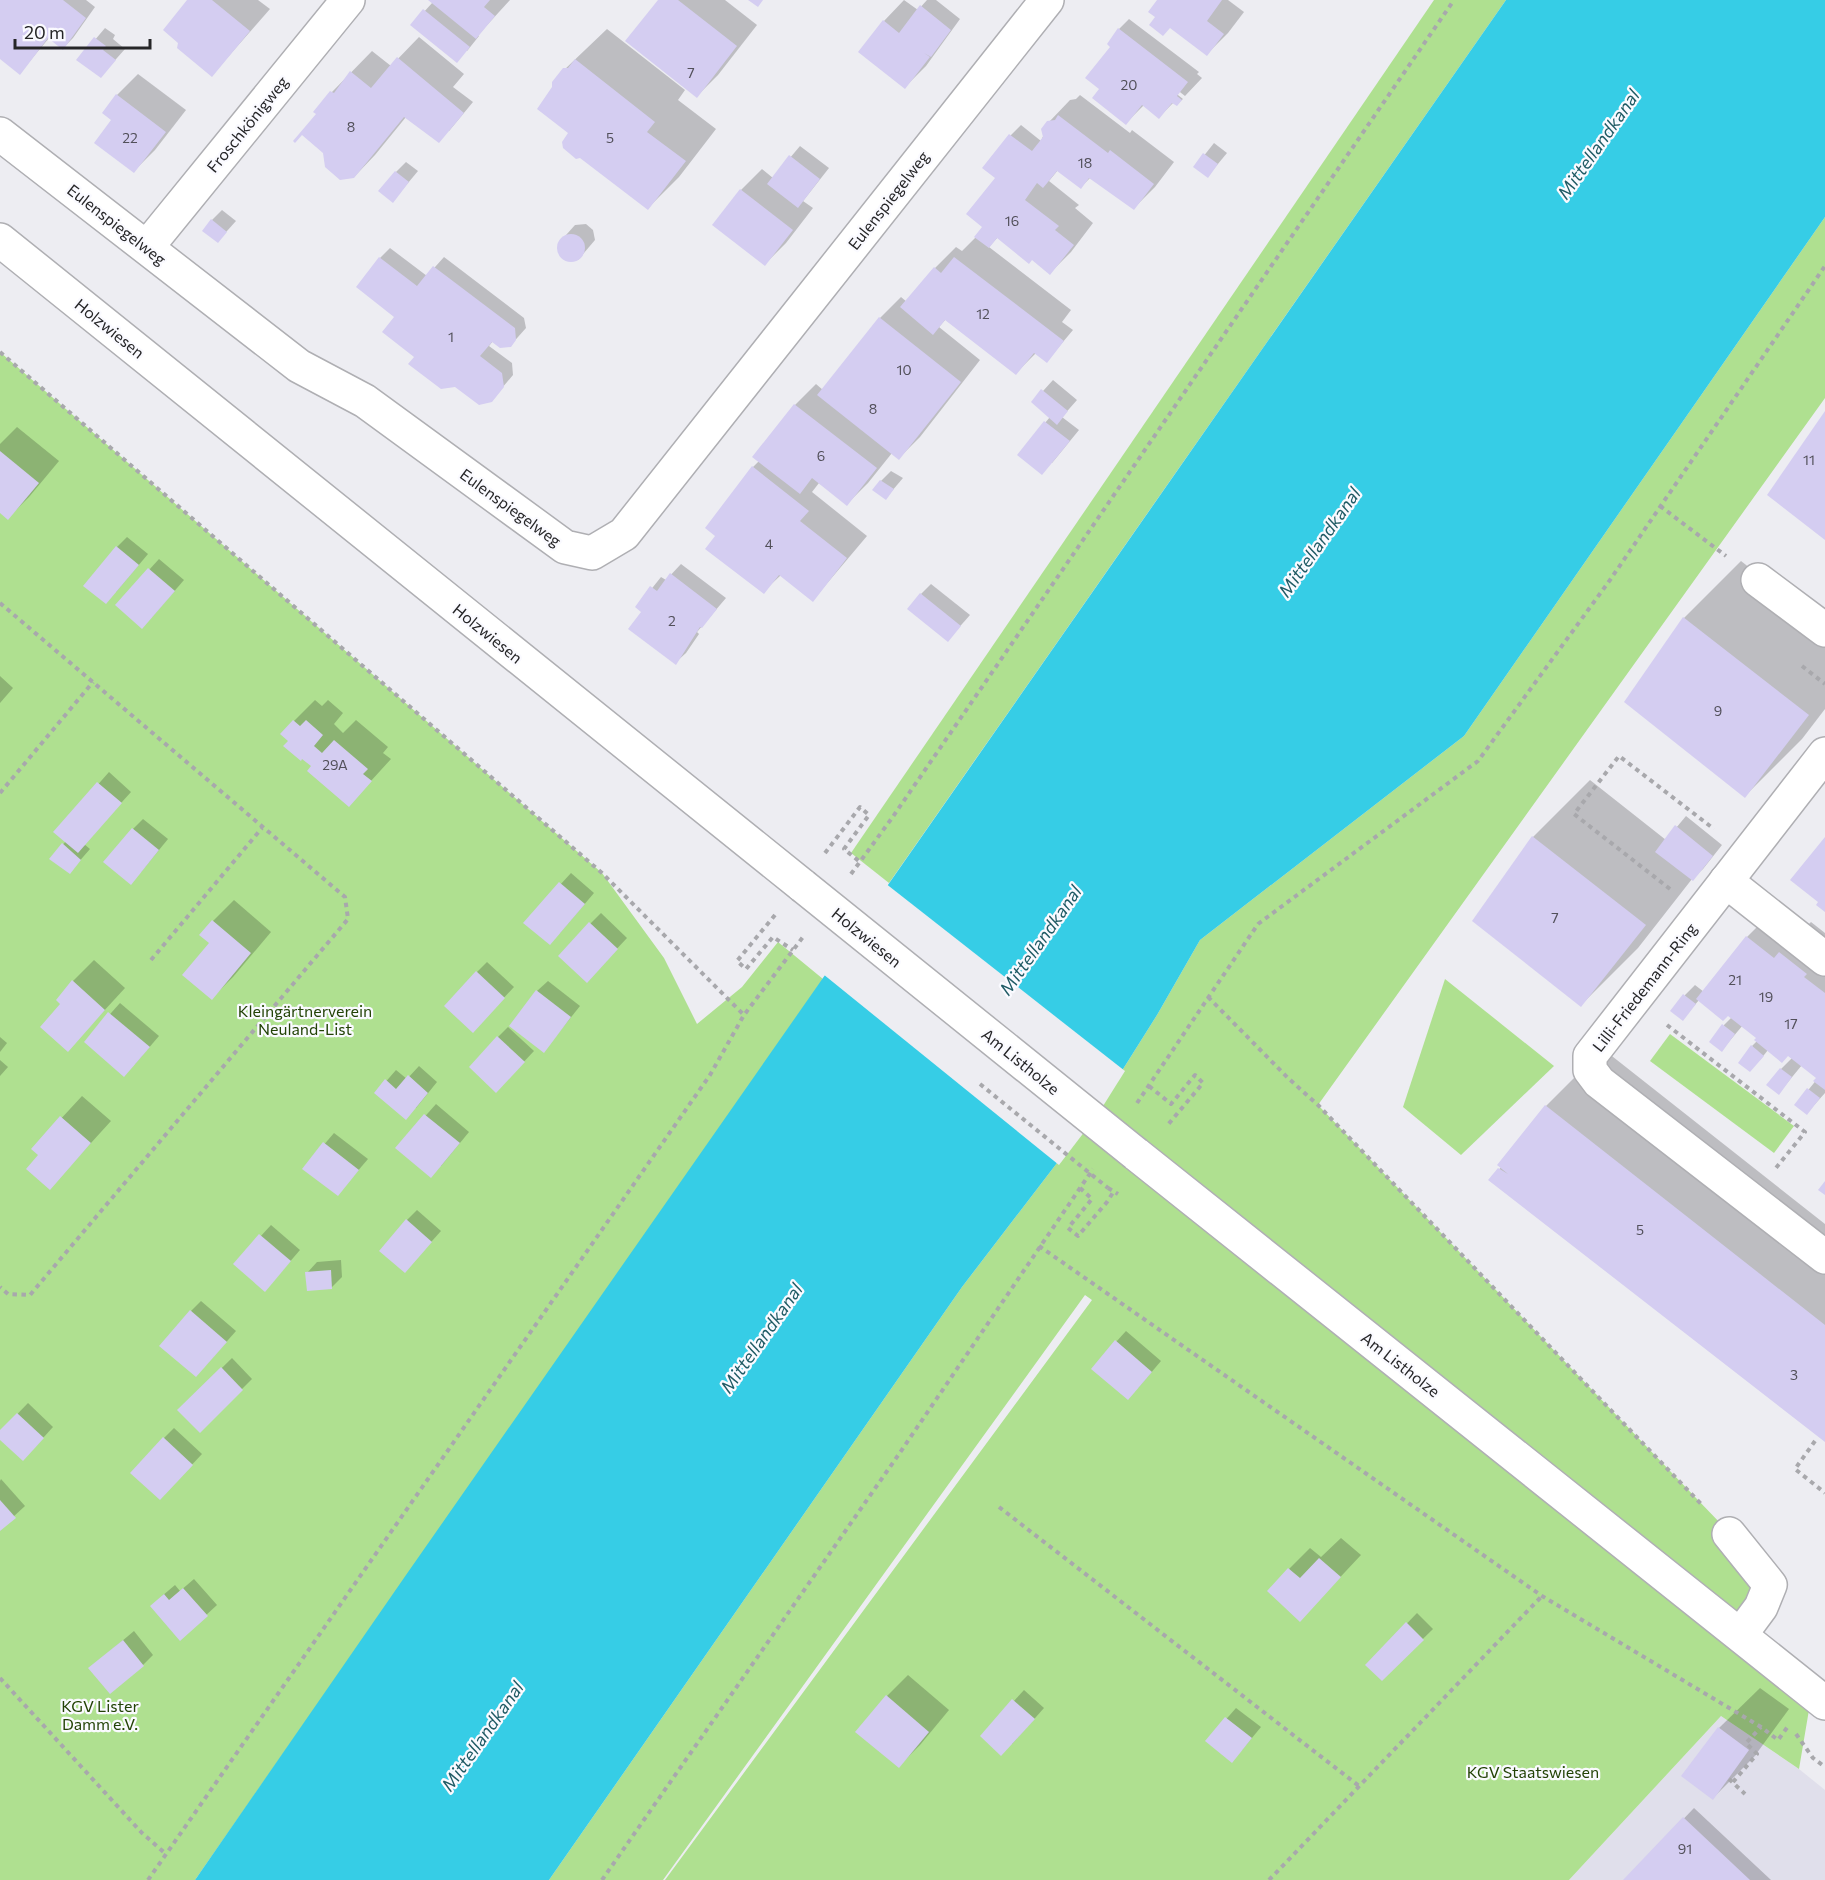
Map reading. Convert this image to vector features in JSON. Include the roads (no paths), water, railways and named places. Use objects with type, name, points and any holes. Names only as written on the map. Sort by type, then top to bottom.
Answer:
[{"type":"street","name":"Froschkönigweg","points":[[147,247],[348,0]]},
{"type":"street","name":"Eulenspiegelweg","points":[[0,134],[299,366],[365,401],[565,547],[592,553],[624,534],[1047,0]]},
{"type":"street","name":"Holzwiesen","points":[[0,240],[978,1025]]},
{"type":"street","points":[[1758,580],[1825,630]]},
{"type":"street","name":"Lilli-Friedemann-Ring","points":[[1825,754],[1590,1056],[1590,1070],[1599,1082],[1825,1257]]},
{"type":"street","points":[[1726,881],[1825,959]]},
{"type":"street","name":"Am Listholze","points":[[978,1025],[1136,1154],[1741,1634],[1821,1689]]},
{"type":"street","points":[[1729,1534],[1770,1585],[1761,1607],[1741,1634]]},
{"type":"water","name":"Mittellandkanal","points":[[1506,0],[1825,0],[1825,217],[1464,736],[1200,940],[1157,1015],[1096,1112],[962,1287],[549,1880],[195,1880],[406,1575]]},
{"type":"park label","name":"Kleingärtnerverein Neuland-List","points":[[305,1019]]},
{"type":"park label","name":"KGV Lister Damm e.V.","points":[[100,1714]]},
{"type":"park label","name":"KGV Staatswiesen","points":[[1533,1771]]}]
